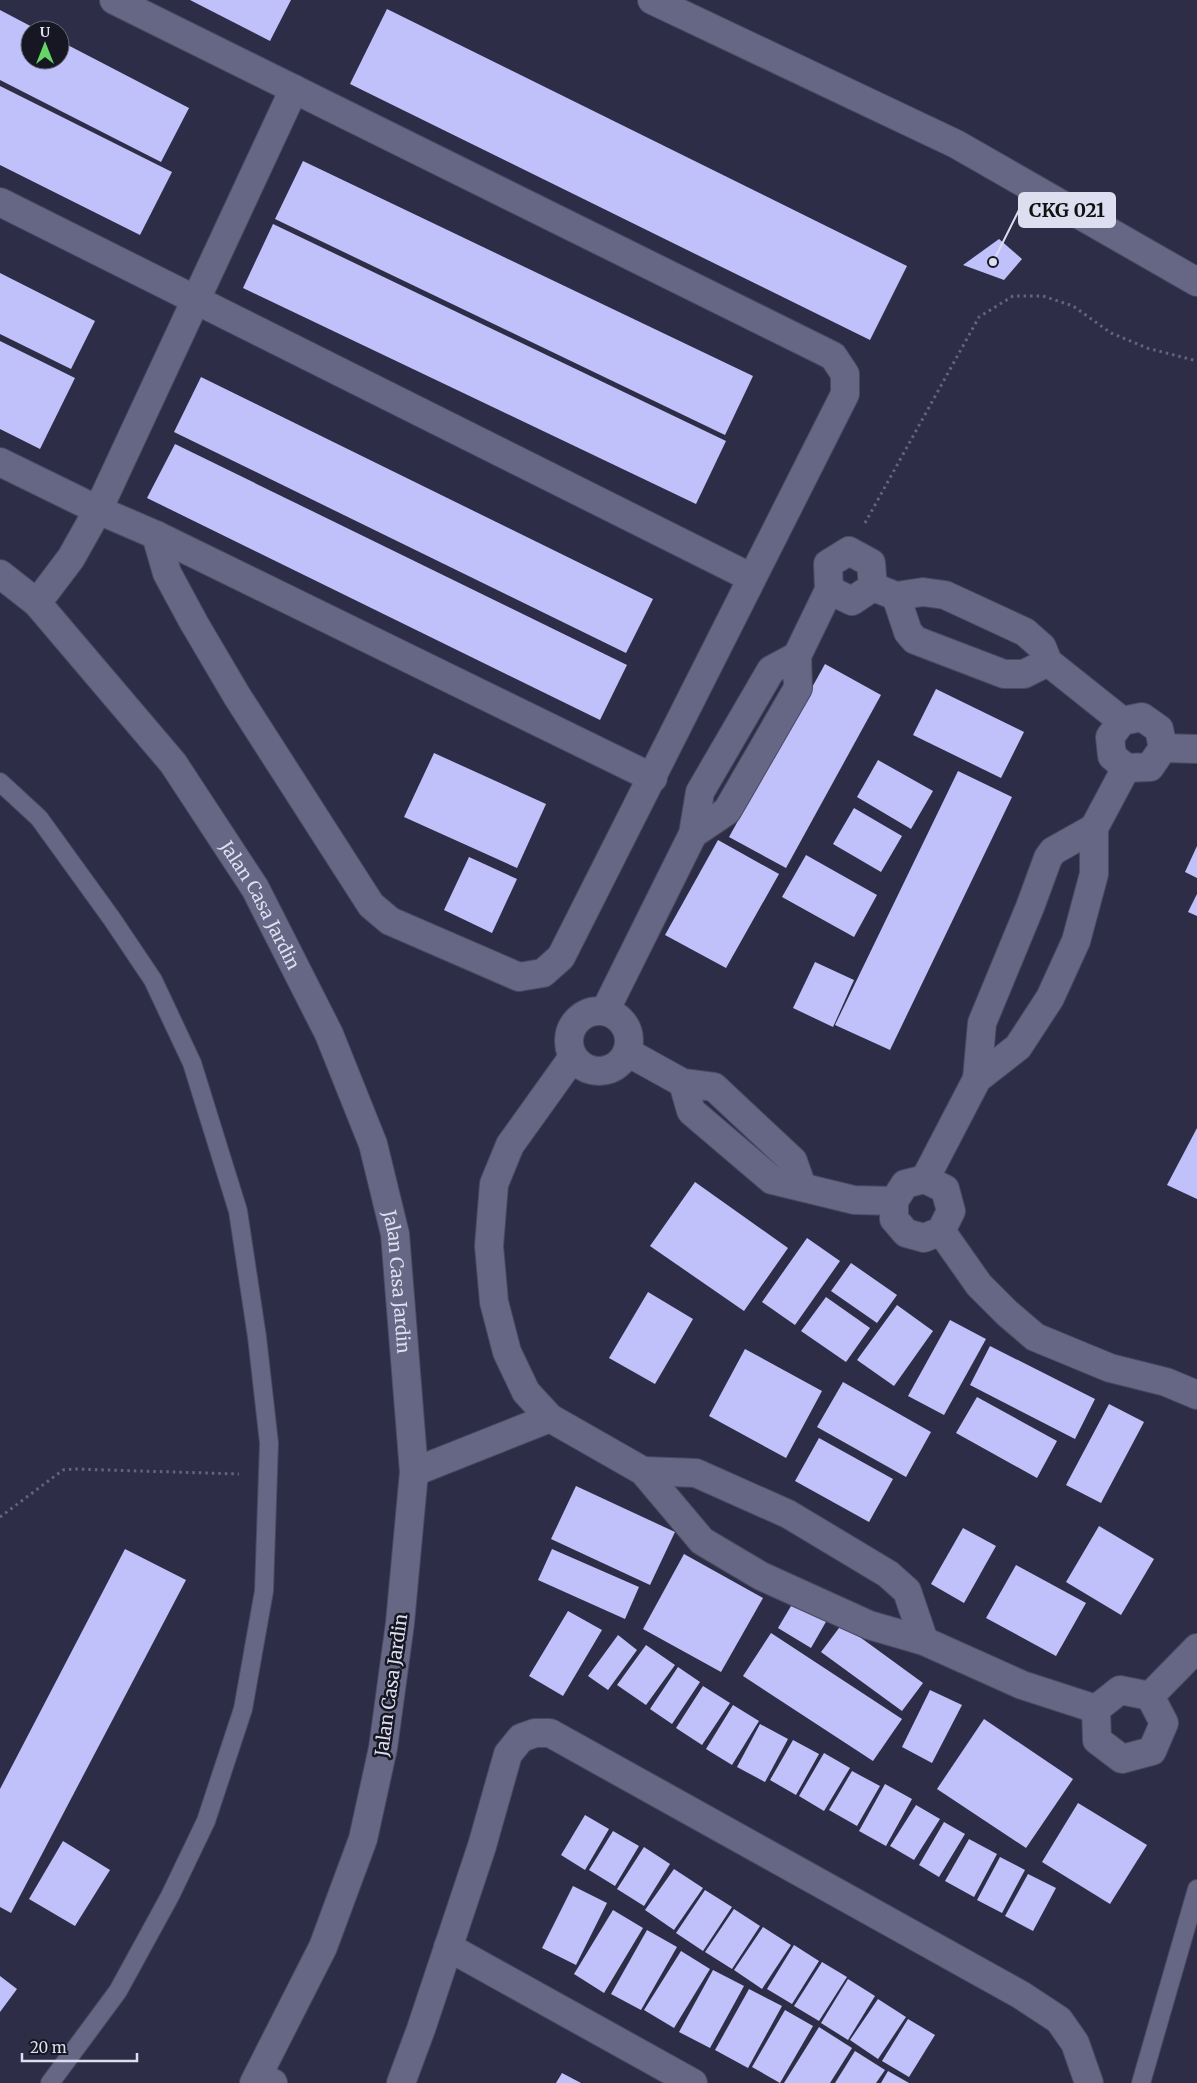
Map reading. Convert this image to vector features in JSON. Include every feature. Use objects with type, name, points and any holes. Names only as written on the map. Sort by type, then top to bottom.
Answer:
[{"type":"street","points":[[114,0],[832,356],[845,374],[845,394],[653,778],[560,958],[543,973],[519,977],[390,921],[370,905],[237,696],[194,624],[167,573],[156,535]]},
{"type":"street","points":[[652,0],[956,144],[1197,282]]},
{"type":"street","points":[[38,603],[70,558],[98,510],[195,298],[294,90]]},
{"type":"street","points":[[0,202],[752,578]]},
{"type":"street","points":[[0,462],[98,510],[156,535],[653,778]]},
{"type":"street","points":[[605,1012],[693,834],[727,811],[798,688],[797,656],[829,590],[828,564],[849,551],[871,562],[884,591],[908,632],[915,640],[1004,674],[1024,674],[1048,662]]},
{"type":"street","name":"Jalan Casa Jardin","points":[[0,574],[38,603],[173,763],[255,888],[329,1034],[373,1144],[395,1234],[414,1472],[400,1623],[383,1748],[363,1840],[324,1947],[262,2081]]},
{"type":"street","points":[[829,590],[852,601],[884,591],[923,592],[945,595],[1025,632],[1042,647],[1048,662],[1122,721]]},
{"type":"street","points":[[1142,718],[1159,729],[1163,748],[1150,767],[1126,768],[1112,756],[1110,736],[1122,721],[1142,718]]},
{"type":"street","points":[[1163,748],[1197,749]]},
{"type":"street","points":[[925,1179],[978,1079],[1018,1047],[1050,998],[1076,941],[1094,874],[1094,828],[1126,768]]},
{"type":"street","points":[[978,1079],[982,1023],[1048,858],[1053,851],[1094,828]]},
{"type":"street","points":[[594,1011],[605,1012],[617,1017],[625,1027],[628,1039],[627,1052],[620,1062],[611,1068],[601,1070],[590,1069],[580,1064],[573,1056],[569,1046],[570,1034],[574,1024],[583,1015],[594,1011]]},
{"type":"street","points":[[627,1052],[683,1083],[692,1110],[772,1180],[854,1200],[894,1201]]},
{"type":"street","points":[[573,1056],[510,1145],[494,1184],[489,1246],[494,1302],[507,1352],[526,1392],[550,1418],[643,1471],[702,1541],[761,1576],[869,1626],[924,1641],[1022,1684],[1096,1709]]},
{"type":"street","points":[[925,1179],[945,1189],[951,1211],[941,1231],[924,1238],[906,1233],[894,1219],[894,1201],[905,1184],[925,1179]]},
{"type":"street","points":[[941,1231],[979,1284],[1007,1313],[1035,1337],[1104,1366],[1166,1382],[1197,1395]]},
{"type":"street","points":[[414,1472],[550,1418]]},
{"type":"street","points":[[643,1471],[696,1473],[788,1514],[888,1574],[907,1591],[924,1641]]},
{"type":"street","points":[[1150,1696],[1197,1648]]},
{"type":"street","points":[[1096,1709],[1120,1690],[1150,1696]]},
{"type":"street","points":[[1096,1709],[1097,1740],[1122,1759],[1152,1751],[1164,1723],[1150,1696]]},
{"type":"street","points":[[401,2083],[482,1846],[508,1754],[521,1738],[535,1734],[550,1733],[1021,1995],[1059,2020],[1075,2043],[1089,2083]]},
{"type":"street","points":[[448,1947],[693,2083]]},
{"type":"lane","points":[[0,782],[39,818],[112,919],[153,980],[192,1063],[238,1212],[257,1337],[270,1443],[264,1591],[245,1700],[206,1821],[170,1896],[118,1991],[50,2083]]},
{"type":"lane","points":[[1140,2083],[1197,1889]]},
{"type":"path","points":[[849,551],[979,317],[1013,296],[1043,296],[1073,306],[1111,333],[1147,348],[1197,361]]},
{"type":"path","points":[[0,1517],[63,1470],[220,1475],[268,1474]]},
{"type":"building","points":[[190,0],[291,0],[270,41]]},
{"type":"building","points":[[387,9],[907,266],[870,340],[350,84]]},
{"type":"building","points":[[0,10],[20,21],[20,70],[70,70],[70,46],[189,108],[161,162],[0,80]]},
{"type":"building","points":[[0,86],[172,172],[140,235],[0,165]]},
{"type":"building","points":[[303,161],[753,376],[725,435],[275,219]]},
{"type":"building","points":[[273,224],[726,441],[696,504],[243,288]]},
{"type":"building","points":[[999,239],[1022,259],[1004,280],[963,265]]},
{"type":"building","points":[[0,273],[95,321],[71,369],[0,334]]},
{"type":"building","points":[[0,341],[75,378],[40,449],[0,429]]},
{"type":"building","points":[[201,377],[653,599],[626,653],[174,432]]},
{"type":"building","points":[[175,444],[627,665],[600,720],[147,498]]},
{"type":"building","points":[[825,664],[881,695],[786,868],[729,837]]},
{"type":"building","points":[[936,689],[1024,732],[1001,778],[913,735]]},
{"type":"building","points":[[434,753],[546,804],[517,868],[404,817]]},
{"type":"building","points":[[878,760],[933,791],[911,829],[857,797]]},
{"type":"building","points":[[958,771],[1012,797],[890,1050],[835,1025]]},
{"type":"building","points":[[854,808],[902,836],[881,872],[833,844]]},
{"type":"building","points":[[718,840],[779,874],[726,968],[665,935]]},
{"type":"building","points":[[1197,846],[1197,878],[1185,872]]},
{"type":"building","points":[[806,855],[877,895],[854,937],[782,897]]},
{"type":"building","points":[[469,857],[517,879],[492,933],[444,910]]},
{"type":"building","points":[[1197,894],[1197,916],[1188,912]]},
{"type":"building","points":[[815,962],[854,980],[833,1027],[793,1008]]},
{"type":"building","points":[[1197,1128],[1197,1199],[1167,1185]]},
{"type":"building","points":[[695,1182],[788,1248],[744,1311],[650,1246]]},
{"type":"building","points":[[807,1238],[840,1261],[795,1325],[762,1302]]},
{"type":"building","points":[[851,1263],[897,1295],[877,1323],[831,1291]]},
{"type":"building","points":[[648,1292],[693,1319],[655,1384],[609,1358]]},
{"type":"building","points":[[826,1297],[870,1328],[846,1362],[801,1331]]},
{"type":"building","points":[[897,1305],[933,1331],[894,1386],[857,1360]]},
{"type":"building","points":[[950,1320],[986,1339],[944,1415],[908,1396]]},
{"type":"building","points":[[990,1346],[1095,1399],[1075,1439],[970,1385]]},
{"type":"building","points":[[745,1349],[822,1391],[786,1458],[709,1416]]},
{"type":"building","points":[[843,1382],[931,1432],[906,1477],[817,1427]]},
{"type":"building","points":[[977,1397],[1057,1441],[1037,1478],[956,1433]]},
{"type":"building","points":[[1109,1404],[1144,1422],[1101,1503],[1066,1485]]},
{"type":"building","points":[[819,1438],[893,1479],[869,1522],[795,1481]]},
{"type":"building","points":[[576,1486],[675,1532],[650,1585],[551,1539]]},
{"type":"building","points":[[1099,1526],[1154,1559],[1121,1615],[1066,1582]]},
{"type":"building","points":[[963,1528],[996,1546],[964,1603],[931,1584]]},
{"type":"building","points":[[125,1549],[186,1580],[11,1913],[0,1907],[0,1789]]},
{"type":"building","points":[[552,1549],[639,1587],[625,1619],[538,1580]]},
{"type":"building","points":[[684,1554],[763,1598],[721,1672],[643,1629]]},
{"type":"building","points":[[1016,1565],[1086,1603],[1056,1656],[986,1618]]},
{"type":"building","points":[[794,1601],[827,1620],[811,1648],[778,1628]]},
{"type":"building","points":[[568,1611],[602,1630],[563,1696],[529,1676]]},
{"type":"building","points":[[842,1624],[923,1683],[902,1711],[821,1652]]},
{"type":"building","points":[[771,1633],[902,1719],[873,1761],[743,1676]]},
{"type":"building","points":[[618,1635],[637,1650],[608,1690],[588,1676]]},
{"type":"building","points":[[646,1645],[675,1665],[646,1705],[617,1685]]},
{"type":"building","points":[[678,1667],[700,1682],[672,1724],[650,1709]]},
{"type":"building","points":[[703,1686],[730,1703],[702,1745],[676,1728]]},
{"type":"building","points":[[930,1690],[962,1705],[932,1763],[902,1747]]},
{"type":"building","points":[[733,1705],[759,1721],[732,1765],[706,1749]]},
{"type":"building","points":[[984,1719],[1073,1779],[1026,1848],[937,1789]]},
{"type":"building","points":[[760,1724],[788,1739],[765,1782],[737,1767]]},
{"type":"building","points":[[793,1740],[819,1754],[796,1795],[770,1780]]},
{"type":"building","points":[[824,1753],[850,1768],[824,1811],[799,1796]]},
{"type":"building","points":[[852,1771],[880,1786],[857,1826],[829,1810]]},
{"type":"building","points":[[885,1784],[912,1799],[886,1846],[859,1831]]},
{"type":"building","points":[[1078,1803],[1147,1845],[1110,1904],[1042,1862]]},
{"type":"building","points":[[916,1805],[940,1819],[914,1860],[890,1846]]},
{"type":"building","points":[[585,1815],[609,1829],[585,1870],[561,1855]]},
{"type":"building","points":[[944,1822],[965,1834],[939,1877],[919,1865]]},
{"type":"building","points":[[613,1831],[639,1846],[615,1886],[589,1870]]},
{"type":"building","points":[[969,1839],[997,1854],[974,1897],[945,1881]]},
{"type":"building","points":[[63,1841],[110,1870],[75,1926],[29,1899]]},
{"type":"building","points":[[644,1847],[670,1864],[644,1906],[617,1889]]},
{"type":"building","points":[[1000,1857],[1025,1870],[1002,1913],[977,1900]]},
{"type":"building","points":[[674,1869],[703,1888],[674,1930],[645,1910]]},
{"type":"building","points":[[1028,1874],[1056,1888],[1033,1931],[1005,1916]]},
{"type":"building","points":[[573,1886],[607,1903],[576,1965],[542,1948]]},
{"type":"building","points":[[705,1890],[732,1907],[703,1951],[676,1933]]},
{"type":"building","points":[[734,1909],[760,1926],[732,1969],[705,1952]]},
{"type":"building","points":[[613,1910],[643,1928],[604,1993],[574,1974]]},
{"type":"building","points":[[763,1927],[791,1945],[762,1989],[734,1970]]},
{"type":"building","points":[[647,1930],[677,1947],[641,2010],[611,1994]]},
{"type":"building","points":[[794,1945],[819,1961],[792,2004],[767,1989]]},
{"type":"building","points":[[681,1951],[710,1969],[674,2028],[644,2010]]},
{"type":"building","points":[[822,1962],[847,1977],[819,2021],[794,2006]]},
{"type":"building","points":[[713,1970],[744,1986],[710,2048],[679,2032]]},
{"type":"building","points":[[0,1976],[17,1989],[0,2012]]},
{"type":"building","points":[[848,1979],[875,1996],[848,2040],[821,2023]]},
{"type":"building","points":[[749,1989],[782,2006],[748,2068],[715,2050]]},
{"type":"building","points":[[878,1999],[906,2017],[878,2059],[850,2040]]},
{"type":"building","points":[[785,2010],[813,2026],[780,2083],[752,2067]]},
{"type":"building","points":[[908,2019],[935,2035],[909,2077],[882,2061]]},
{"type":"building","points":[[819,2027],[852,2048],[830,2083],[784,2083]]},
{"type":"building","points":[[855,2051],[885,2070],[876,2083],[835,2083]]},
{"type":"building","points":[[888,2071],[909,2083],[881,2083]]},
{"type":"building","points":[[562,2073],[581,2083],[556,2083]]},
{"type":"place","name":"CKG 021","points":[[993,262]]}]
